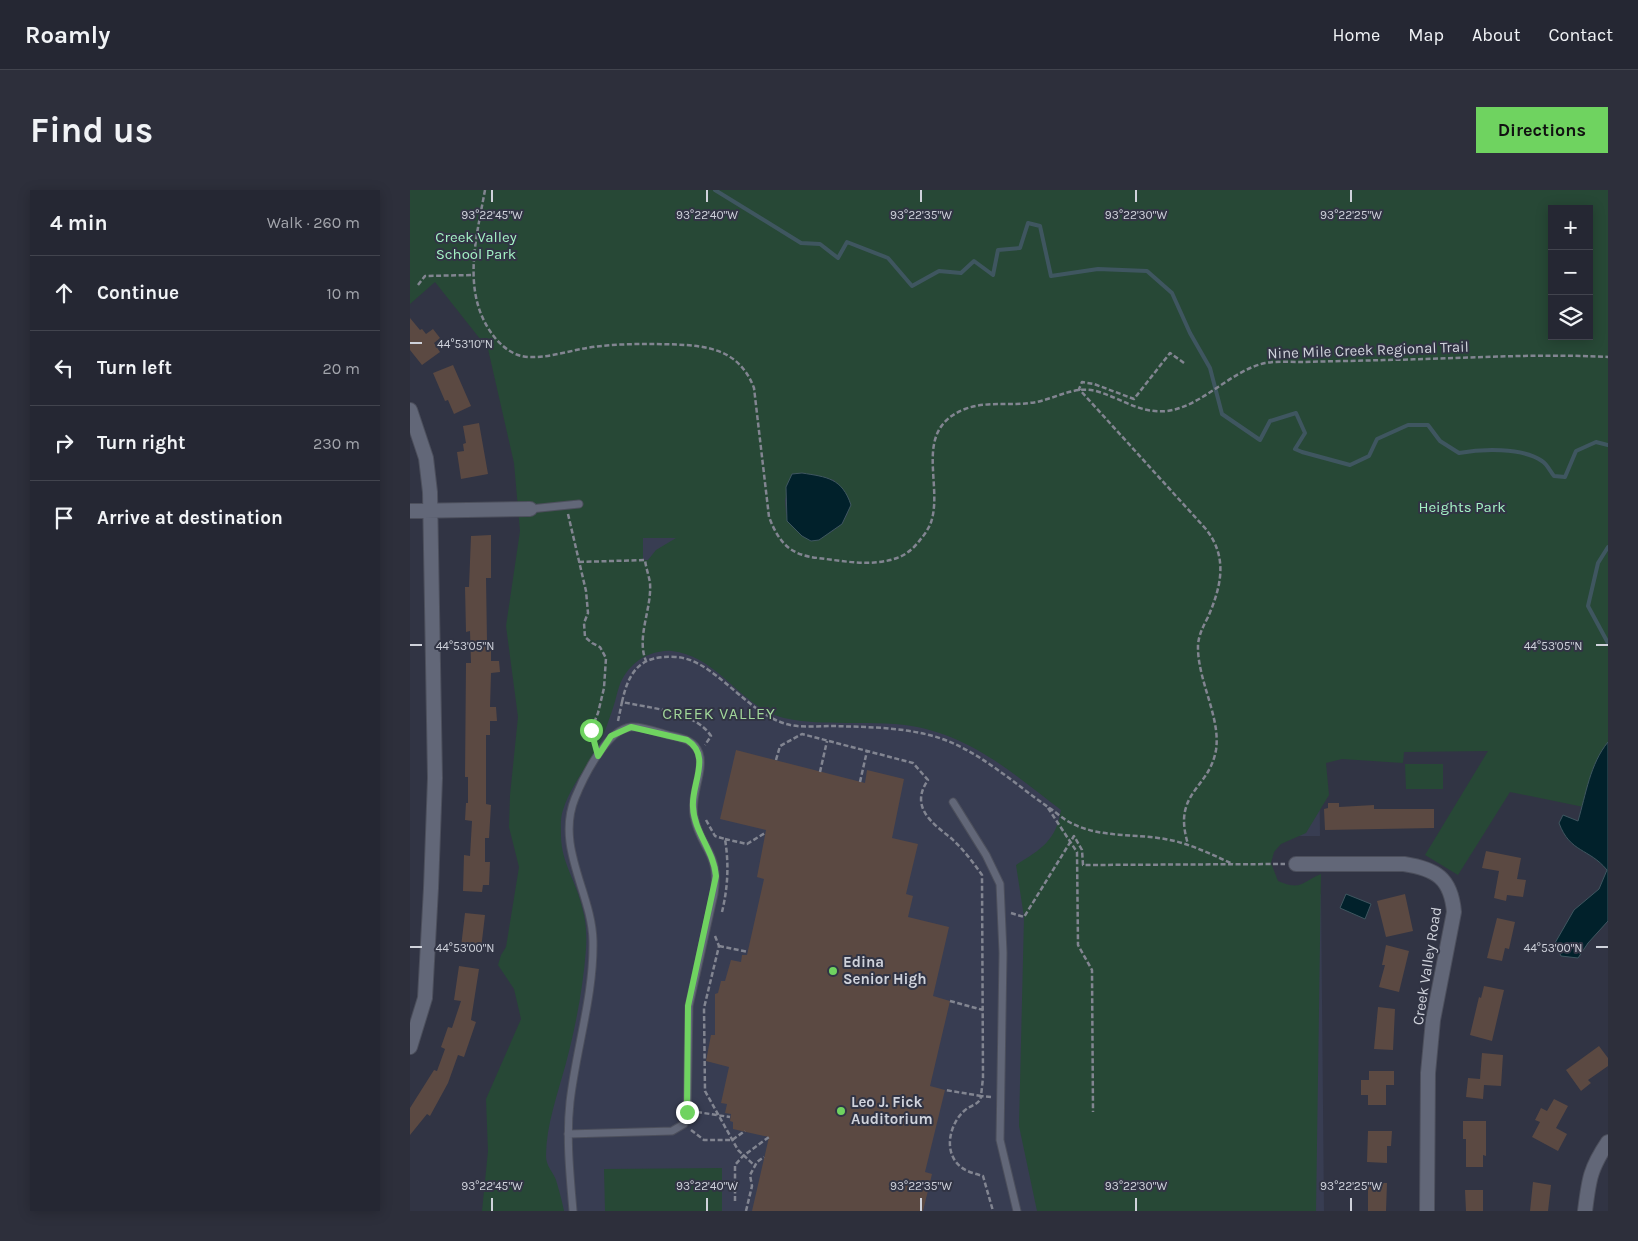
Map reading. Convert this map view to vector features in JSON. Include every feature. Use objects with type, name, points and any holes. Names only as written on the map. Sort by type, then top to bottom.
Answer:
[{"type":"street","points":[[410,410],[417,425],[426,458],[431,510],[435,778],[425,998],[410,1047]]},
{"type":"street","points":[[410,511],[530,509]]},
{"type":"street","name":"Creek Valley Road","points":[[1296,864],[1404,864],[1418,866],[1438,875],[1446,883],[1453,898],[1453,922],[1433,1020],[1428,1073],[1427,1211]]},
{"type":"street","points":[[1585,1211],[1591,1171],[1608,1142]]},
{"type":"lane","points":[[530,509],[579,504]]},
{"type":"lane","points":[[568,1134],[672,1131],[684,1124],[687,1112],[688,1006],[716,876],[715,864],[694,817],[693,797],[700,758],[694,744],[687,740],[631,727],[611,736],[598,756],[575,798],[568,824],[569,843],[590,912],[593,942],[589,985],[570,1101],[568,1134],[574,1211]]},
{"type":"lane","points":[[953,802],[986,855],[1000,884],[1003,953],[1000,1140],[1017,1211]]},
{"type":"path","name":"Nine Mile Creek Regional Trail","points":[[485,190],[473,248],[474,295],[482,319],[502,346],[512,353],[526,357],[544,357],[590,348],[632,344],[697,344],[724,353],[739,364],[749,375],[754,388],[769,517],[781,543],[791,552],[811,558],[859,563],[899,558],[914,548],[926,532],[932,517],[931,459],[934,442],[941,427],[952,416],[964,409],[981,404],[1031,404],[1079,389],[1097,392],[1147,411],[1169,411],[1185,405],[1256,366],[1266,363],[1608,357]]},
{"type":"path","points":[[418,285],[425,276],[474,275]]},
{"type":"path","points":[[1184,363],[1170,353],[1134,399],[1094,384],[1082,382],[1079,389],[1214,538],[1220,552],[1221,569],[1214,599],[1199,633],[1198,647],[1199,669],[1215,730],[1216,750],[1209,768],[1187,802],[1183,815],[1188,844]]},
{"type":"path","points":[[558,506],[567,512],[579,562],[588,614],[584,623],[585,636],[592,643],[600,646],[606,658],[604,688],[598,713],[591,730],[598,756]]},
{"type":"path","points":[[579,562],[645,560],[650,584],[643,640],[643,653],[646,661]]},
{"type":"path","points":[[622,702],[626,681],[646,661],[664,656],[678,656],[707,668],[746,702],[770,718],[788,724],[887,728],[911,730],[935,736],[961,746],[1073,824],[1099,833],[1159,838],[1188,844],[1233,864]]},
{"type":"path","points":[[801,725],[802,734]]},
{"type":"path","points":[[776,760],[780,746],[802,734],[913,763],[928,780],[923,787],[922,800],[929,821],[966,854],[982,875],[983,1010],[981,1096],[980,1100],[966,1109],[956,1122],[950,1141],[950,1151],[954,1160],[962,1168],[983,1176],[993,1211]]},
{"type":"path","points":[[820,772],[827,741]]},
{"type":"path","points":[[860,782],[867,751]]},
{"type":"path","points":[[1047,806],[1077,852],[1078,946],[1092,970],[1093,1112]]},
{"type":"path","points":[[725,839],[747,844],[765,833]]},
{"type":"path","points":[[1024,917],[1074,836],[1082,850],[1083,865],[1296,864]]},
{"type":"path","points":[[719,946],[748,952]]},
{"type":"path","points":[[950,1001],[983,1010]]},
{"type":"path","points":[[945,1090],[1001,1098]]},
{"type":"path","points":[[687,1112],[730,1117]]},
{"type":"path","points":[[684,1124],[704,1140],[732,1140],[745,1131]]},
{"type":"path","points":[[735,1201],[735,1165],[743,1156],[769,1137]]},
{"type":"path","points":[[746,1211],[752,1186],[750,1175],[757,1162],[764,1158]]},
{"type":"shaded area","points":[[530,190],[1314,190],[1320,836],[1262,836],[1263,895],[1321,894],[1324,1211],[539,1211]]},
{"type":"shaded area","points":[[802,473],[833,480],[843,489],[851,505],[842,524],[819,540],[811,541],[802,536],[787,521],[786,487],[792,474]]},
{"type":"shaded area","points":[[1608,742],[1608,921],[1588,943],[1578,958],[1561,956],[1555,943],[1574,910],[1599,889],[1607,870],[1574,845],[1563,833],[1559,823],[1563,815],[1578,821],[1593,770]]},
{"type":"shaded area","points":[[1346,894],[1371,904],[1365,919],[1340,908]]},
{"type":"green space","points":[[410,190],[1608,190],[1608,812],[1510,792],[1458,875],[1425,855],[1488,751],[1404,752],[1403,763],[1342,759],[1326,763],[1329,795],[1306,833],[1281,844],[1274,852],[1271,863],[1278,881],[1286,884],[1301,884],[1321,874],[1316,1211],[1037,1211],[1019,1126],[1024,917],[1016,865],[1040,849],[1051,837],[1059,821],[1061,810],[1023,780],[984,754],[942,734],[920,727],[895,724],[825,723],[784,718],[755,704],[717,672],[689,655],[672,651],[652,654],[634,664],[624,675],[601,741],[570,793],[561,816],[562,846],[566,864],[580,898],[586,939],[583,978],[576,1021],[553,1109],[546,1156],[547,1163],[556,1180],[564,1211],[482,1211],[488,1151],[486,1099],[521,1019],[514,989],[498,965],[506,947],[519,867],[509,827],[510,795],[518,717],[506,626],[520,531],[514,463],[488,349],[435,282],[410,304]],"holes":[[[802,473],[834,480],[848,513],[842,524],[830,533],[786,514],[785,500],[792,474]],[[643,538],[676,538],[656,550],[648,560],[643,560]]]},
{"type":"green space","points":[[1405,764],[1443,764],[1443,789],[1406,789]]},
{"type":"green space","points":[[722,1168],[722,1211],[605,1211],[604,1169]]},
{"type":"building","points":[[410,318],[426,334],[433,329],[440,338],[434,343],[440,352],[422,365],[410,350]]},
{"type":"building","points":[[453,365],[471,406],[454,414],[448,400],[445,401],[433,373]]},
{"type":"building","points":[[479,423],[488,474],[461,479],[457,452],[464,451],[463,444],[466,443],[463,426]]},
{"type":"building","points":[[491,535],[491,578],[486,578],[487,641],[491,641],[491,661],[499,661],[500,672],[491,673],[490,707],[496,707],[497,721],[490,721],[490,735],[486,735],[486,804],[491,805],[489,838],[485,838],[485,862],[490,862],[489,885],[483,885],[482,892],[463,891],[464,855],[470,856],[472,821],[465,820],[466,803],[468,803],[468,777],[465,777],[466,663],[471,663],[470,631],[466,632],[465,587],[469,587],[471,536]]},
{"type":"building","name":"Edina Senior High","points":[[736,750],[865,783],[867,770],[904,779],[892,838],[918,844],[906,894],[913,896],[908,917],[949,927],[933,996],[950,1001],[930,1086],[945,1090],[925,1172],[932,1174],[923,1211],[752,1211],[769,1137],[733,1129],[733,1122],[730,1121],[731,1114],[725,1113],[727,1104],[721,1103],[729,1067],[706,1061],[711,1035],[715,1035],[715,994],[718,993],[721,981],[725,981],[731,960],[741,962],[742,955],[747,955],[764,879],[757,877],[766,830],[720,819]]},
{"type":"building","points":[[1328,803],[1339,803],[1339,807],[1374,805],[1374,809],[1434,809],[1434,828],[1325,830],[1324,809],[1328,808]]},
{"type":"building","points":[[1486,851],[1521,858],[1517,879],[1526,880],[1523,897],[1507,895],[1506,901],[1494,898],[1499,871],[1482,868]]},
{"type":"building","points":[[1405,894],[1413,931],[1386,937],[1377,901]]},
{"type":"building","points":[[465,913],[485,915],[481,949],[461,947]]},
{"type":"building","points":[[1497,918],[1515,922],[1509,949],[1505,948],[1502,961],[1487,958]]},
{"type":"building","points":[[1386,945],[1409,951],[1399,992],[1379,987],[1385,965],[1382,965]]},
{"type":"building","points":[[459,966],[479,969],[471,1020],[476,1022],[464,1057],[458,1055],[448,1083],[430,1116],[427,1114],[410,1135],[410,1108],[434,1070],[437,1071],[445,1049],[441,1047],[448,1027],[452,1028],[461,1001],[454,1000]]},
{"type":"building","points":[[1484,986],[1504,990],[1492,1041],[1470,1035],[1479,997],[1481,998]]},
{"type":"building","points":[[1378,1007],[1395,1009],[1393,1050],[1374,1049]]},
{"type":"building","points":[[1599,1046],[1608,1058],[1608,1066],[1588,1080],[1591,1083],[1581,1091],[1566,1070]]},
{"type":"building","points":[[1482,1053],[1503,1055],[1501,1086],[1484,1085],[1483,1099],[1466,1097],[1468,1078],[1480,1079]]},
{"type":"building","points":[[1369,1071],[1394,1071],[1394,1085],[1386,1085],[1386,1105],[1368,1105],[1368,1095],[1361,1095],[1361,1080],[1369,1080]]},
{"type":"building","points":[[1554,1099],[1568,1106],[1556,1128],[1567,1134],[1558,1151],[1532,1137],[1540,1122],[1535,1120],[1541,1108],[1547,1111]]},
{"type":"building","points":[[1463,1121],[1486,1121],[1486,1156],[1483,1155],[1483,1167],[1466,1167],[1466,1139],[1463,1139]]},
{"type":"building","points":[[1368,1131],[1392,1131],[1391,1146],[1387,1146],[1387,1163],[1367,1162]]},
{"type":"building","points":[[1533,1182],[1551,1185],[1548,1211],[1530,1211]]},
{"type":"building","points":[[1368,1183],[1387,1183],[1386,1211],[1368,1211]]},
{"type":"building","points":[[1465,1190],[1483,1190],[1483,1211],[1466,1211]]},
{"type":"waterway","points":[[715,190],[801,243],[820,244],[838,258],[847,242],[888,258],[912,286],[939,271],[961,273],[974,261],[993,275],[998,250],[1020,248],[1028,223],[1040,226],[1051,276],[1098,269],[1147,271],[1172,293],[1190,333],[1210,368],[1222,414],[1260,440],[1270,421],[1296,413],[1305,433],[1295,449],[1302,452],[1350,465],[1369,456],[1377,439],[1408,425],[1428,425],[1440,441],[1459,453],[1490,450],[1524,453],[1544,462],[1554,476],[1565,477],[1576,451],[1596,442],[1608,445]]},
{"type":"waterway","points":[[1608,547],[1598,563],[1588,606],[1608,643]]},
{"type":"place","name":"Edina Senior High","points":[[833,971]]},
{"type":"place","name":"Leo J. Fick Auditorium","points":[[841,1111]]},
{"type":"district","name":"CREEK VALLEY","points":[[719,713]]},
{"type":"route","points":[[591,730],[593,744],[598,756],[611,736],[624,728],[638,727],[687,740],[694,744],[700,758],[692,805],[694,817],[715,864],[716,876],[714,894],[688,1006],[687,1112]]},
{"type":"park label","name":"Creek Valley School Park","points":[[476,246]]},
{"type":"park label","name":"Heights Park","points":[[1462,507]]}]
